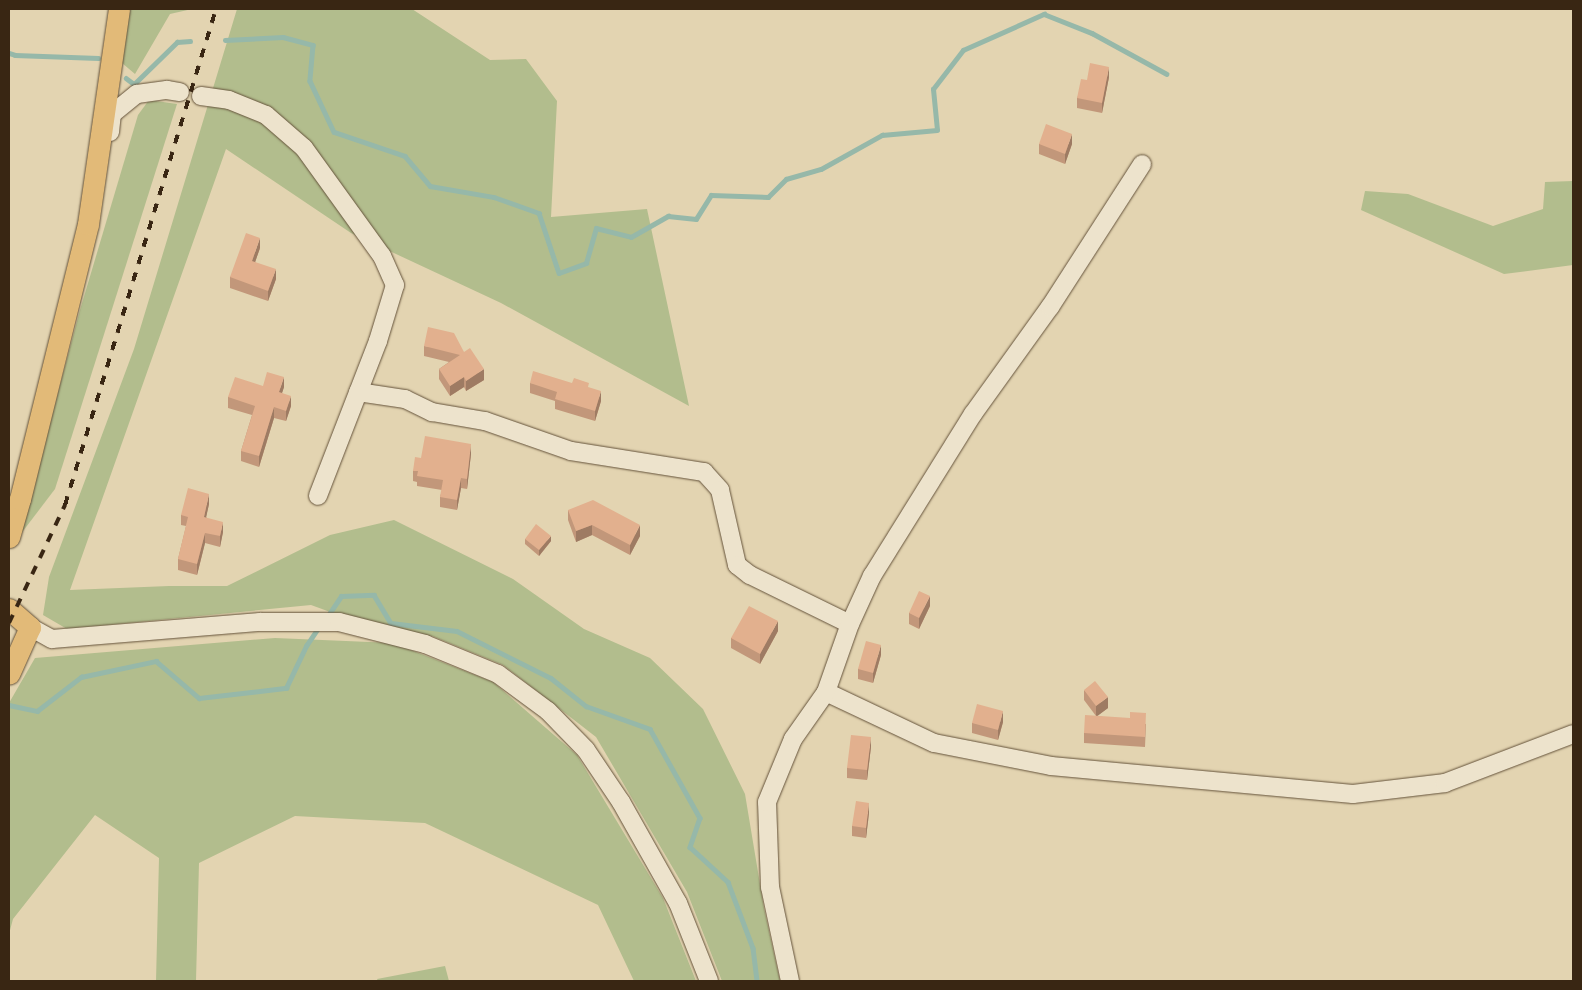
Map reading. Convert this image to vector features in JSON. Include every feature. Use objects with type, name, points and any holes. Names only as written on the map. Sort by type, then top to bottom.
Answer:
[{"type":"main road","points":[[9,537],[88,224],[119,9]]},
{"type":"main road","points":[[9,609],[30,627],[9,674]]},
{"type":"street","points":[[94,175],[109,152],[112,114],[137,94],[168,90],[180,92]]},
{"type":"street","points":[[201,96],[229,100],[266,116],[304,148],[382,256],[395,286],[378,341],[318,496]]},
{"type":"street","points":[[790,981],[770,887],[767,802],[794,739],[826,692],[850,624],[872,576],[973,414],[1050,307],[1142,164]]},
{"type":"street","points":[[358,392],[405,399],[432,412],[485,421],[571,452],[704,472],[720,490],[737,565],[750,575],[850,624]]},
{"type":"street","points":[[30,627],[52,639],[260,622],[339,622],[425,644],[498,674],[548,711],[586,750],[621,802],[678,903],[709,981]]},
{"type":"street","points":[[826,692],[934,743],[1051,766],[1353,794],[1445,783],[1573,734]]},
{"type":"green space","points":[[129,9],[192,9],[170,14],[135,74],[122,63]]},
{"type":"green space","points":[[237,9],[412,9],[490,60],[526,59],[557,101],[551,217],[647,209],[689,406],[501,303],[351,233],[226,149],[70,590],[227,586],[330,535],[394,520],[513,579],[584,629],[650,658],[703,709],[745,794],[764,908],[780,981],[722,981],[687,892],[596,737],[503,665],[432,636],[396,636],[311,605],[67,629],[43,615],[49,577],[134,349]]},
{"type":"green space","points":[[149,100],[177,104],[55,489],[20,535],[80,310],[138,115]]},
{"type":"green space","points":[[1573,181],[1573,265],[1504,274],[1361,210],[1365,191],[1408,194],[1493,226],[1543,209],[1545,182]]},
{"type":"green space","points":[[275,638],[393,643],[493,682],[577,755],[663,898],[696,981],[634,981],[598,905],[425,823],[295,816],[199,863],[196,981],[156,981],[159,858],[95,815],[13,919],[9,934],[9,703],[35,658]]},
{"type":"green space","points":[[445,966],[449,981],[378,981],[377,979]]},
{"type":"building","points":[[1090,63],[1109,67],[1102,103],[1077,98],[1081,79],[1087,80]]},
{"type":"building","points":[[1046,124],[1072,134],[1065,154],[1039,144]]},
{"type":"building","points":[[246,233],[260,238],[252,261],[276,269],[268,291],[230,277]]},
{"type":"building","points":[[428,327],[454,333],[464,352],[470,348],[484,369],[466,381],[464,377],[450,386],[439,369],[460,355],[424,346]]},
{"type":"building","points":[[533,371],[572,383],[574,378],[589,383],[588,387],[601,391],[595,411],[555,399],[557,392],[530,383]]},
{"type":"building","points":[[267,372],[284,377],[279,392],[291,396],[286,411],[274,407],[259,456],[241,451],[255,406],[228,397],[235,377],[263,386]]},
{"type":"building","points":[[425,436],[471,444],[467,479],[461,478],[457,500],[440,497],[443,480],[417,476],[418,471],[413,471],[415,457],[421,458]]},
{"type":"building","points":[[188,488],[209,494],[204,517],[223,522],[220,536],[205,533],[197,564],[178,559],[188,517],[181,515]]},
{"type":"building","points":[[593,500],[640,525],[630,545],[592,525],[576,531],[568,510]]},
{"type":"building","points":[[536,524],[551,536],[539,550],[525,539]]},
{"type":"building","points":[[919,591],[930,596],[919,618],[909,613]]},
{"type":"building","points":[[749,606],[778,621],[760,654],[731,638]]},
{"type":"building","points":[[866,641],[881,645],[873,673],[858,669]]},
{"type":"building","points":[[1095,681],[1108,697],[1096,706],[1084,690]]},
{"type":"building","points":[[977,704],[1003,711],[998,730],[972,723]]},
{"type":"building","points":[[1130,712],[1146,713],[1145,737],[1084,733],[1085,715],[1130,718]]},
{"type":"building","points":[[851,735],[871,737],[867,770],[847,768]]},
{"type":"building","points":[[856,801],[869,803],[866,828],[852,826]]},
{"type":"waterway","points":[[225,40],[283,37],[313,45],[310,81],[334,132],[405,156],[430,186],[494,197],[539,213],[559,273],[586,263],[596,228],[631,237],[668,216],[696,219],[711,195],[768,197],[786,179],[821,169],[882,135],[937,130],[933,89],[963,50],[1044,14],[1092,33],[1167,74]]},
{"type":"waterway","points":[[126,78],[134,84],[177,42],[190,41]]},
{"type":"waterway","points":[[9,53],[15,55],[98,58]]},
{"type":"waterway","points":[[327,617],[341,596],[374,595],[391,623],[457,631],[551,678],[586,706],[650,729],[700,818],[690,847],[728,882],[753,948],[757,981]]},
{"type":"waterway","points":[[9,705],[37,711],[81,677],[156,661],[199,698],[286,688],[306,646],[319,627]]},
{"type":"railway","points":[[9,623],[65,505],[216,9]]}]
